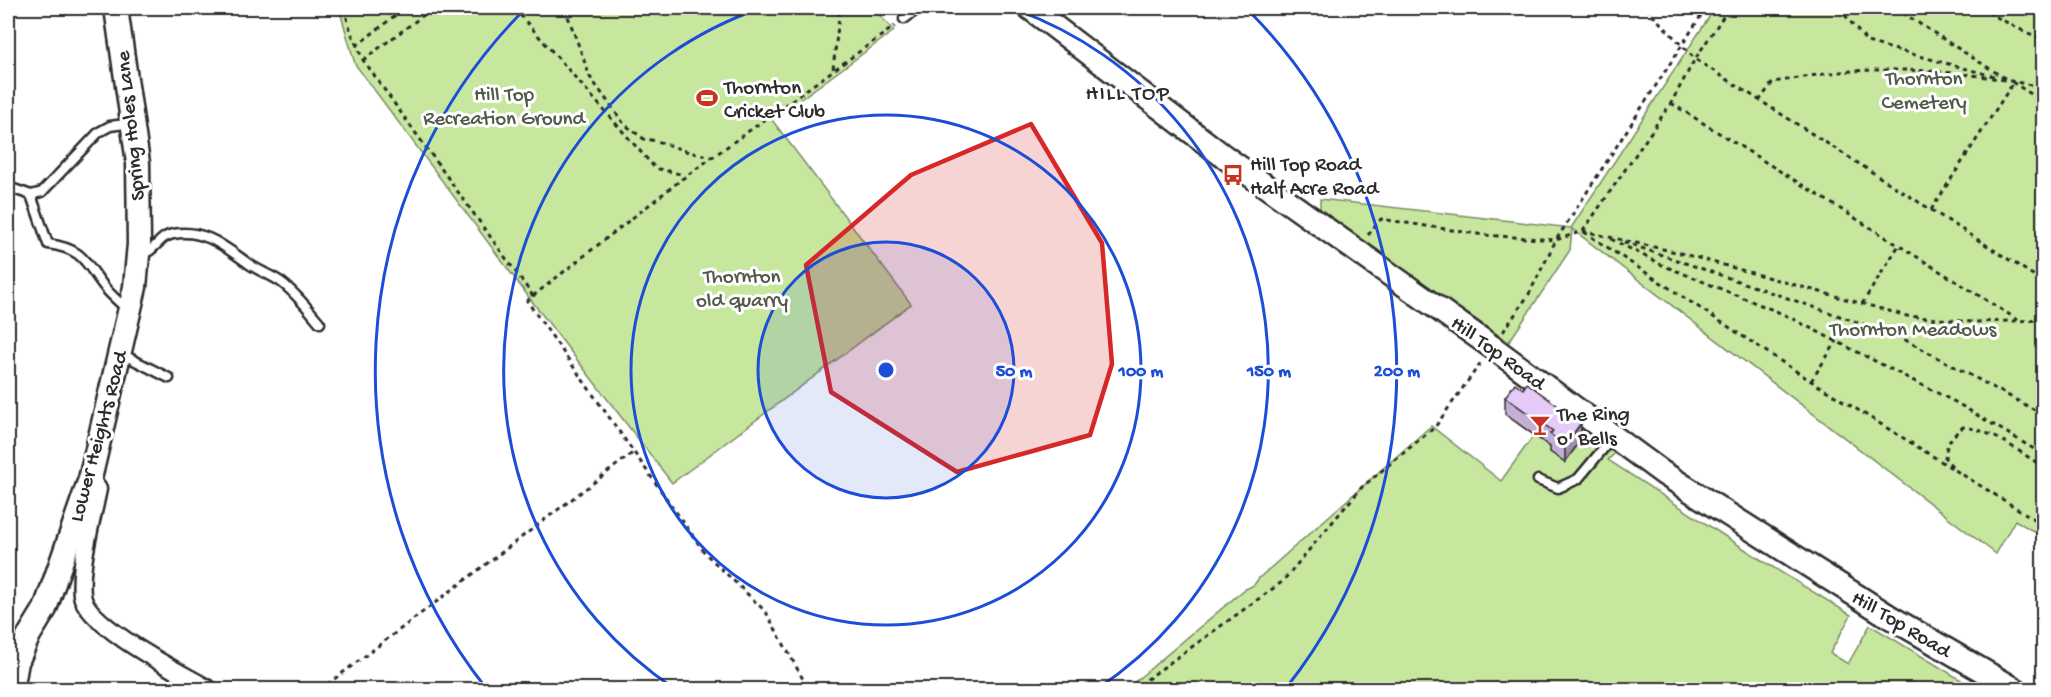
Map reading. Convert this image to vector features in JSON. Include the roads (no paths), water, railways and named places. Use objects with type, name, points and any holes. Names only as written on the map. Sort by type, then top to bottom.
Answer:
[{"type":"street","name":"Spring Holes Lane","points":[[116,8],[138,163],[138,250]]},
{"type":"street","name":"Hill Top Road","points":[[1030,8],[1222,155],[1492,347],[1663,473],[1890,617],[2016,690]]},
{"type":"street","name":"Lower Heights Road","points":[[12,690],[19,647],[45,609],[90,479],[135,287],[138,250]]},
{"type":"street","points":[[90,479],[98,489],[82,574],[82,597],[89,611],[108,629],[210,690]]},
{"type":"lane","points":[[904,19],[919,8]]},
{"type":"lane","points":[[8,187],[31,195],[42,192],[99,132],[110,126],[132,123]]},
{"type":"lane","points":[[31,195],[48,244],[65,246],[88,262],[106,288],[129,312]]},
{"type":"lane","points":[[138,250],[149,253],[161,240],[174,233],[186,232],[215,240],[255,268],[282,283],[320,323]]},
{"type":"lane","points":[[120,353],[169,378]]},
{"type":"lane","points":[[1538,480],[1558,488],[1578,479],[1613,437]]},
{"type":"place","name":"Thornton Cricket Club","points":[[707,98]]},
{"type":"place","name":"Hill Top Road Half Acre Road","points":[[1233,175]]},
{"type":"place","name":"The Ring o' Bells","points":[[1540,425]]},
{"type":"district","name":"HILL TOP","points":[[1128,91]]},
{"type":"park label","name":"Thornton Cemetery","points":[[1924,89]]},
{"type":"park label","name":"Hill Top Recreation Ground","points":[[504,105]]},
{"type":"park label","name":"Thornton old quarry","points":[[742,287]]},
{"type":"park label","name":"Thornton Meadows","points":[[1913,328]]}]
